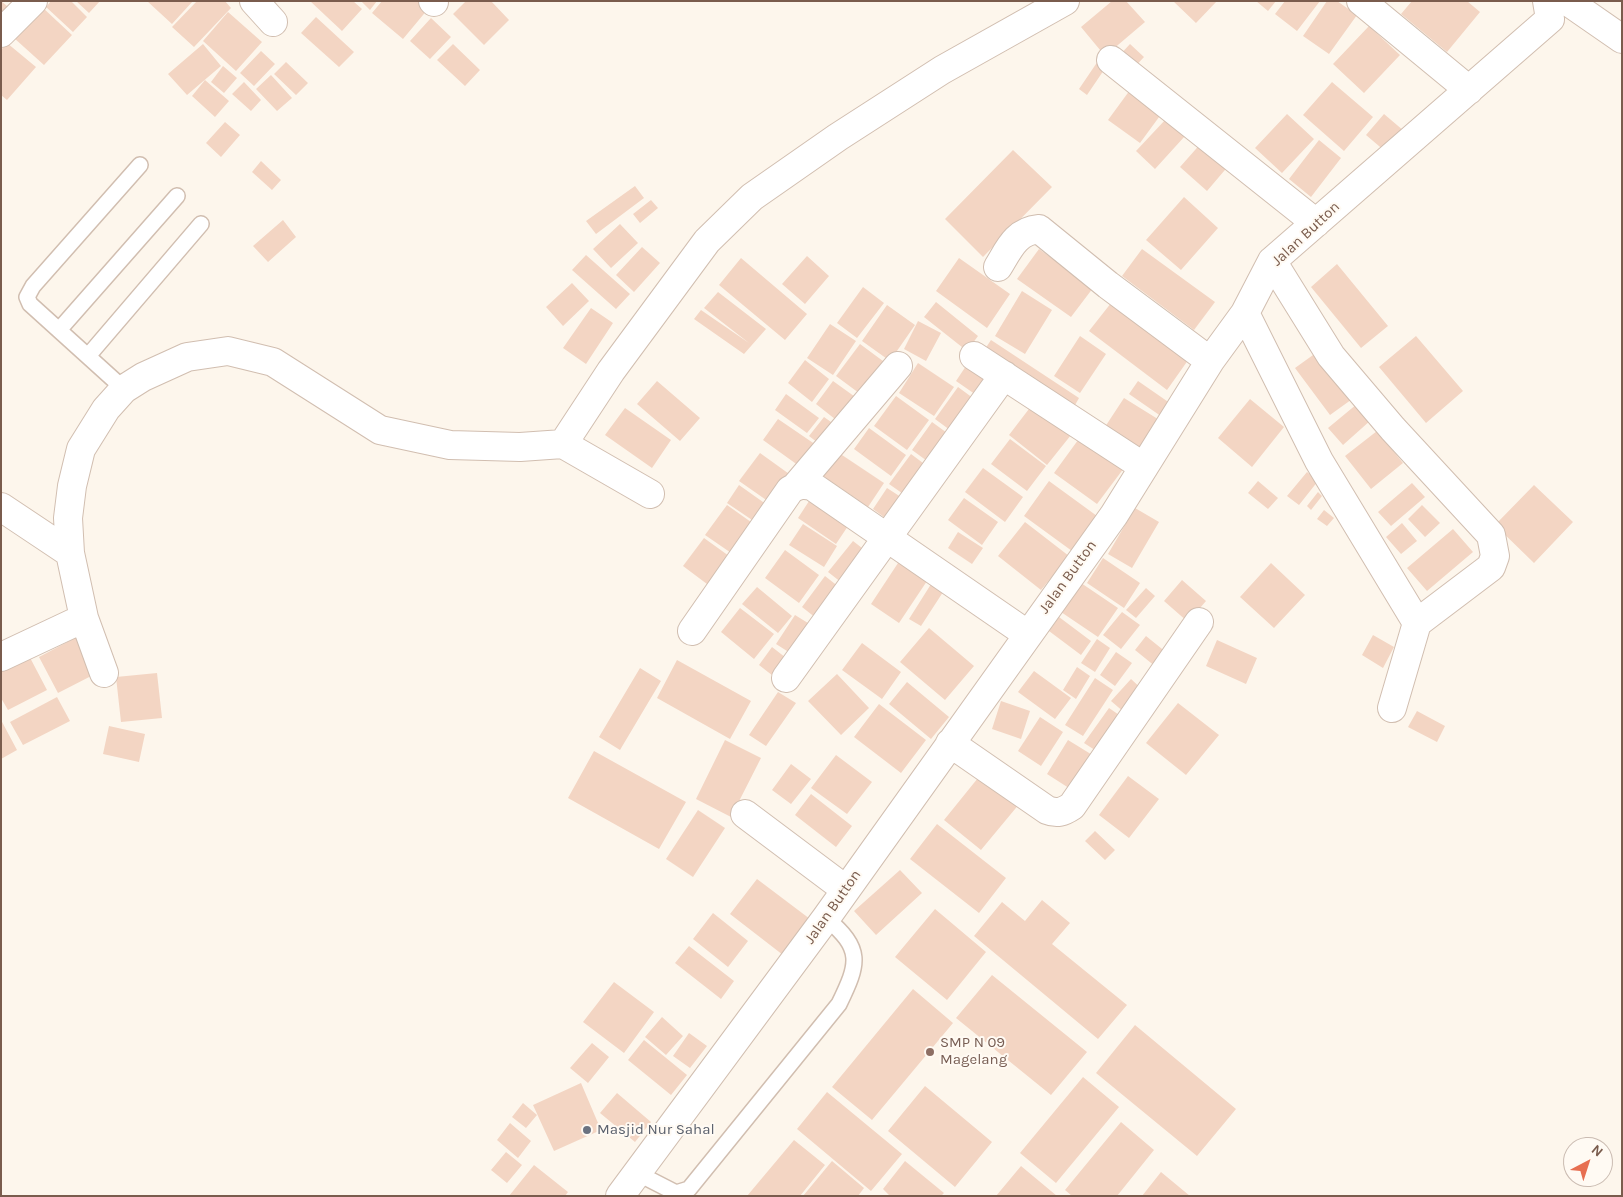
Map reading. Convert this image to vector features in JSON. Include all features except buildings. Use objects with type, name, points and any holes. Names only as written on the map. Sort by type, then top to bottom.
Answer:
[{"type":"street","points":[[1,33],[33,1]]},
{"type":"street","points":[[254,1],[273,22]]},
{"type":"street","points":[[1361,1],[1469,90]]},
{"type":"street","points":[[562,444],[611,371],[707,241],[752,197],[838,137],[942,70],[1052,4]]},
{"type":"street","points":[[1560,6],[1622,39]]},
{"type":"street","name":"Jalan Button","points":[[620,1196],[826,918],[1027,634],[1114,515],[1210,361],[1245,313],[1272,261],[1469,90],[1560,6]]},
{"type":"street","points":[[1111,60],[1316,223]]},
{"type":"street","points":[[998,267],[1017,237],[1025,231],[1039,229],[1108,286],[1210,361]]},
{"type":"street","points":[[1272,261],[1331,356],[1393,429],[1490,535],[1495,556],[1491,567],[1417,623],[1392,708]]},
{"type":"street","points":[[1245,313],[1320,461],[1417,623]]},
{"type":"street","points":[[104,673],[84,618],[70,553],[68,518],[72,486],[81,450],[106,409],[124,389],[143,377],[187,356],[228,350],[273,362],[380,430],[450,445],[520,447],[562,444],[650,494]]},
{"type":"street","points":[[974,356],[1144,468]]},
{"type":"street","points":[[692,631],[790,490],[797,485],[898,366]]},
{"type":"street","points":[[786,678],[1004,375]]},
{"type":"street","points":[[797,485],[812,486],[1027,634]]},
{"type":"street","points":[[1,507],[70,553]]},
{"type":"street","points":[[1,657],[84,618]]},
{"type":"street","points":[[950,743],[1047,810],[1054,813],[1062,812],[1072,806],[1198,622]]},
{"type":"street","points":[[745,814],[845,889]]},
{"type":"lane","points":[[124,389],[30,304],[27,297],[33,286],[140,166]]},
{"type":"lane","points":[[59,330],[177,196]]},
{"type":"lane","points":[[88,356],[201,224]]},
{"type":"lane","points":[[637,1173],[676,1193],[689,1189],[840,1004],[854,974],[853,949],[842,931],[826,918]]},
{"type":"place","name":"SMP N 09 Magelang","points":[[930,1052]]},
{"type":"place","name":"Masjid Nur Sahal","points":[[587,1130]]}]
